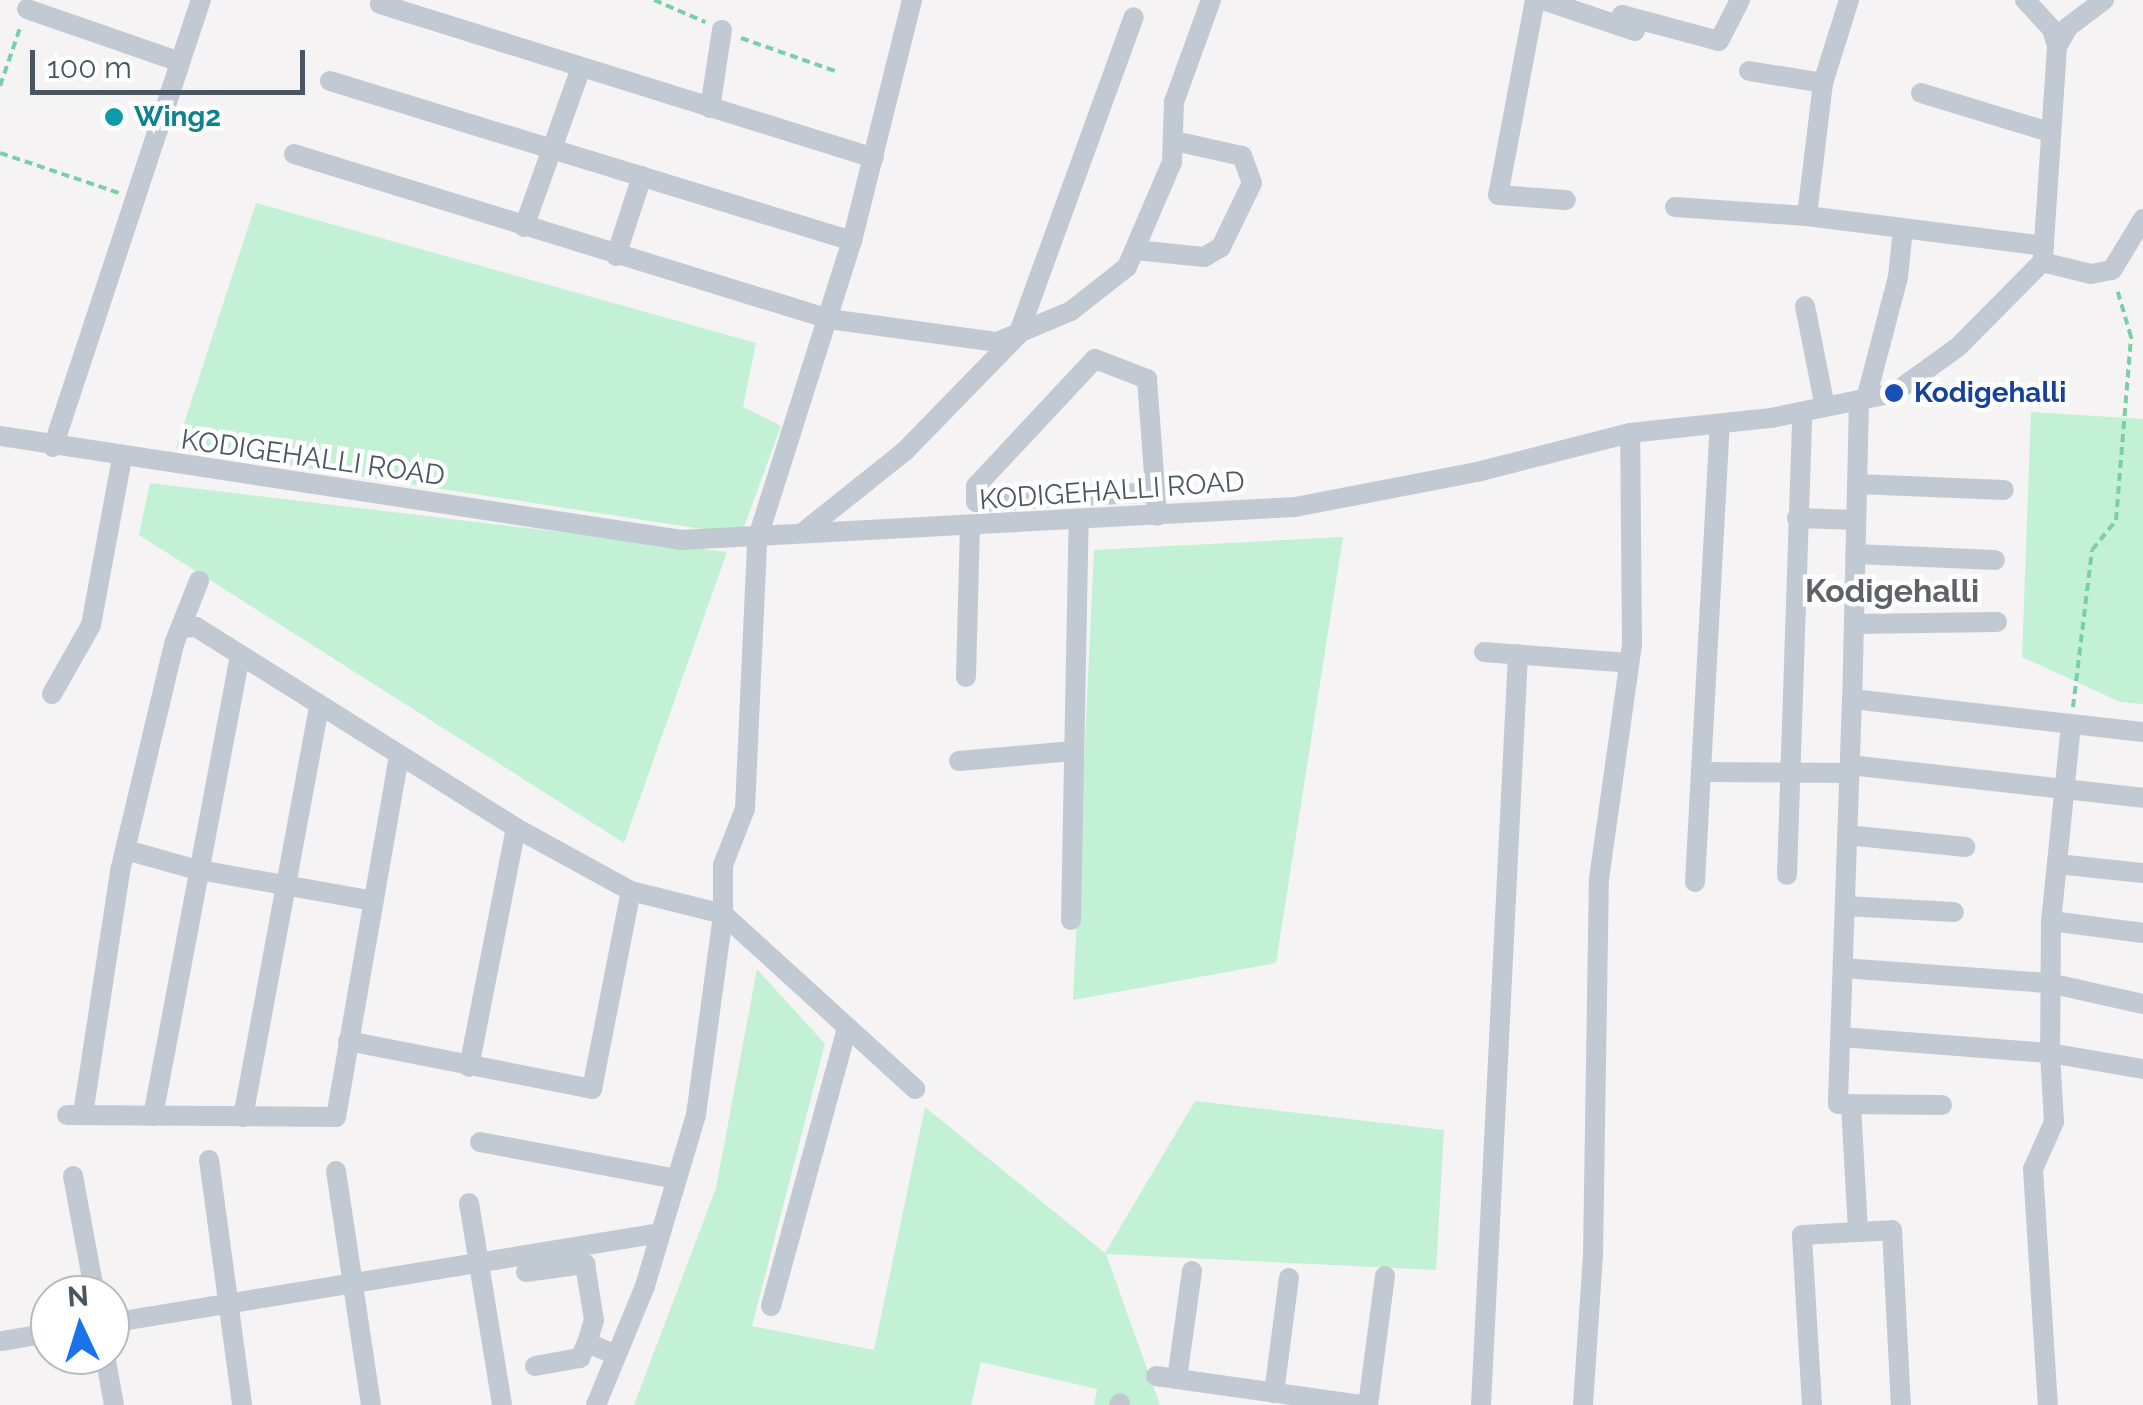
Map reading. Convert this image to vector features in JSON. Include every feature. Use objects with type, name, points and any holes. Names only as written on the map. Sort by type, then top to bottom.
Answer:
[{"type":"street","points":[[53,447],[128,204],[200,0]]},
{"type":"street","points":[[596,1405],[602,1346],[660,1233],[696,1114],[723,914],[723,864],[745,808],[757,540],[852,241],[912,0]]},
{"type":"street","points":[[294,154],[829,319],[967,342],[1018,335],[1072,312],[1111,284],[1136,250],[1175,141],[1174,102],[1211,0]]},
{"type":"street","points":[[1535,0],[1498,195],[1566,200]]},
{"type":"street","points":[[1543,0],[1676,43]]},
{"type":"street","points":[[1622,16],[1719,41],[1740,0]]},
{"type":"street","points":[[1807,216],[1822,83],[1849,0]]},
{"type":"street","points":[[2025,0],[2052,28],[2057,46],[2043,254]]},
{"type":"street","points":[[2057,46],[2068,28],[2104,0]]},
{"type":"street","points":[[380,4],[874,158]]},
{"type":"street","points":[[27,8],[180,62]]},
{"type":"street","points":[[800,533],[831,515],[905,451],[1018,335],[1134,17]]},
{"type":"street","points":[[710,108],[722,30]]},
{"type":"street","points":[[524,228],[581,68]]},
{"type":"street","points":[[1749,71],[1822,83]]},
{"type":"street","points":[[330,81],[852,241]]},
{"type":"street","points":[[1922,94],[2049,132]]},
{"type":"street","points":[[1136,250],[1204,258],[1220,247],[1252,183],[1242,156],[1175,141]]},
{"type":"street","points":[[616,256],[642,176]]},
{"type":"street","points":[[1675,206],[1807,216],[1903,229],[2043,254],[2091,274],[2112,270],[2143,218]]},
{"type":"street","points":[[1903,229],[1898,277],[1862,400],[1838,1104],[1942,1105]]},
{"type":"street","name":"KODIGEHALLI ROAD","points":[[0,436],[122,458],[680,540],[757,540],[800,533],[970,528],[1295,507],[1477,472],[1630,432],[1720,425],[1894,393],[1958,348],[2043,254]]},
{"type":"street","points":[[1805,306],[1825,407]]},
{"type":"street","points":[[1155,492],[976,502],[976,486],[1095,358],[1147,379],[1157,516]]},
{"type":"street","points":[[1787,876],[1787,771],[1802,412]]},
{"type":"street","points":[[1695,882],[1720,425]]},
{"type":"street","points":[[1583,1405],[1594,1254],[1599,879],[1629,663],[1630,432]]},
{"type":"street","points":[[52,694],[91,625],[122,458]]},
{"type":"street","points":[[1857,484],[2004,490]]},
{"type":"street","points":[[992,501],[994,526]]},
{"type":"street","points":[[1797,518],[1856,520]]},
{"type":"street","points":[[1071,920],[1079,520]]},
{"type":"street","points":[[966,678],[970,528]]},
{"type":"street","points":[[1855,554],[1995,560]]},
{"type":"street","points":[[199,581],[183,628],[126,850],[75,1114],[336,1116],[399,756]]},
{"type":"street","points":[[1854,624],[1996,622]]},
{"type":"street","points":[[183,628],[196,627],[318,708],[516,828],[631,891],[723,914],[915,1089]]},
{"type":"street","points":[[1484,652],[1629,663]]},
{"type":"street","points":[[1480,1405],[1518,654]]},
{"type":"street","points":[[153,1116],[194,869],[240,656]]},
{"type":"street","points":[[1852,700],[2143,732]]},
{"type":"street","points":[[243,1117],[318,708]]},
{"type":"street","points":[[2048,1405],[2033,1169],[2054,1122],[2051,921],[2071,725]]},
{"type":"street","points":[[959,761],[1074,750]]},
{"type":"street","points":[[1701,772],[1850,769],[2143,798]]},
{"type":"street","points":[[469,1068],[516,828]]},
{"type":"street","points":[[1848,835],[1965,846]]},
{"type":"street","points":[[126,850],[194,869],[373,901]]},
{"type":"street","points":[[2056,864],[2143,873]]},
{"type":"street","points":[[348,1042],[592,1089],[631,891]]},
{"type":"street","points":[[1845,906],[1954,912]]},
{"type":"street","points":[[2051,921],[2143,933]]},
{"type":"street","points":[[1843,968],[2049,984],[2143,1004]]},
{"type":"street","points":[[772,1306],[848,1028]]},
{"type":"street","points":[[1840,1037],[2050,1053],[2143,1069]]},
{"type":"street","points":[[1851,1105],[1858,1232]]},
{"type":"street","points":[[480,1142],[676,1179]]},
{"type":"street","points":[[209,1160],[242,1405]]},
{"type":"street","points":[[336,1171],[350,1288],[371,1405]]},
{"type":"street","points":[[73,1176],[90,1275]]},
{"type":"street","points":[[469,1202],[502,1405]]},
{"type":"street","points":[[1812,1405],[1802,1235],[1892,1230],[1902,1405]]},
{"type":"street","points":[[130,1320],[350,1288],[477,1262],[660,1233]]},
{"type":"street","points":[[526,1272],[586,1264],[602,1346]]},
{"type":"street","points":[[1192,1271],[1166,1377],[1365,1405],[1385,1276]]},
{"type":"street","points":[[1274,1392],[1288,1278]]},
{"type":"street","points":[[2,1341],[30,1336]]},
{"type":"street","points":[[535,1366],[580,1358],[602,1346]]},
{"type":"street","points":[[109,1375],[114,1405]]},
{"type":"path","points":[[654,0],[722,30],[834,70]]},
{"type":"path","points":[[0,86],[27,8]]},
{"type":"path","points":[[0,154],[128,204]]},
{"type":"path","points":[[2071,725],[2092,550],[2116,520],[2131,337],[2112,270]]},
{"type":"green space","points":[[256,203],[756,343],[743,407],[781,426],[741,535],[176,448]]},
{"type":"green space","points":[[2031,412],[2143,419],[2143,704],[2120,702],[2022,657]]},
{"type":"green space","points":[[150,483],[727,552],[624,843],[139,535]]},
{"type":"green space","points":[[1343,537],[1276,963],[1073,1000],[1094,550]]},
{"type":"green space","points":[[757,969],[825,1044],[752,1326],[874,1350],[925,1107],[1105,1253],[1195,1101],[1444,1130],[1436,1270],[1106,1254],[1160,1405],[1094,1405],[1097,1389],[981,1362],[971,1405],[634,1405],[716,1188]]},
{"type":"place","name":"Wing2","points":[[114,117]]},
{"type":"place","name":"Kodigehalli","points":[[1894,393]]},
{"type":"district","name":"Kodigehalli","points":[[1892,591]]}]
